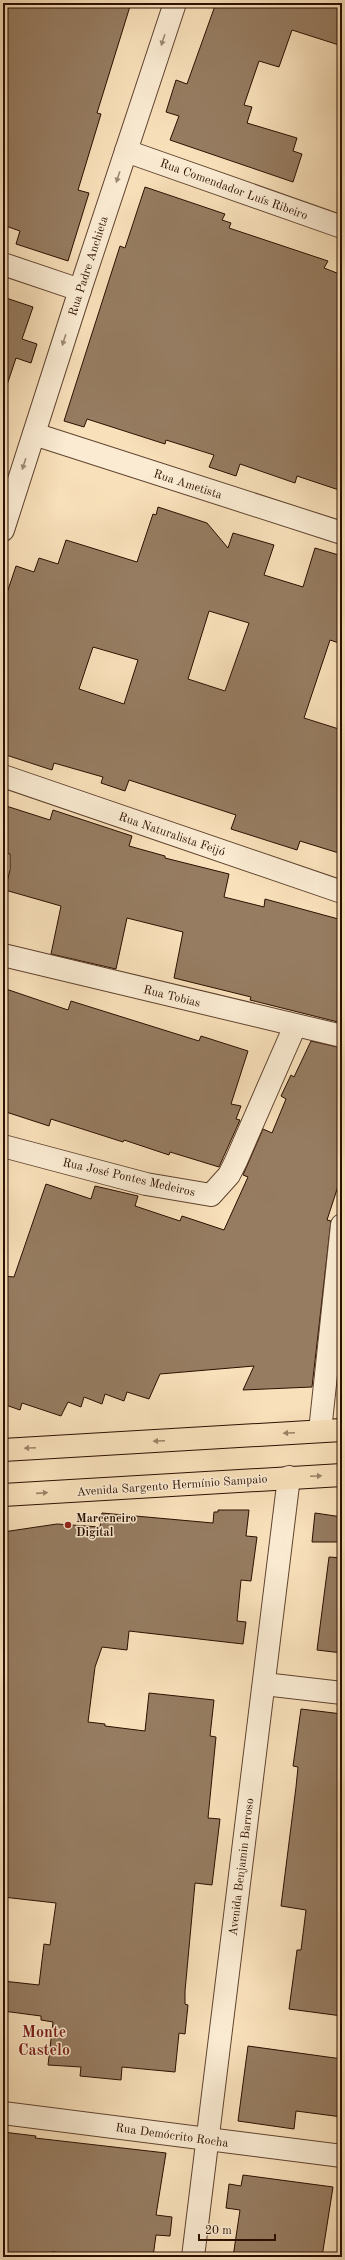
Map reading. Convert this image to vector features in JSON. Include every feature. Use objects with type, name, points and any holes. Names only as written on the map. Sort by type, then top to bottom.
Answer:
[{"type":"main road","points":[[3,1450],[342,1430]]},
{"type":"main road","name":"Avenida Sargento Hermínio Sampaio","points":[[3,1496],[289,1477],[342,1475]]},
{"type":"street","name":"Rua Padre Anchieta","points":[[3,530],[80,290],[175,3]]},
{"type":"street","name":"Rua Comendador Luís Ribeiro","points":[[126,151],[342,228]]},
{"type":"street","points":[[3,264],[80,290]]},
{"type":"street","name":"Rua Ametista","points":[[34,434],[342,533]]},
{"type":"street","name":"Rua Naturalista Feijó","points":[[3,776],[342,892]]},
{"type":"street","name":"Rua Tobias","points":[[3,956],[342,1036]]},
{"type":"street","name":"Rua José Pontes Medeiros","points":[[3,1146],[146,1184],[211,1195],[229,1175],[236,1161],[295,1026]]},
{"type":"street","points":[[320,1431],[342,1225]]},
{"type":"street","name":"Avenida Benjamin Barroso","points":[[194,2257],[289,1477]]},
{"type":"street","points":[[264,1684],[342,1693]]},
{"type":"street","name":"Rua Demócrito Rocha","points":[[3,2113],[342,2156]]},
{"type":"building","points":[[3,3],[131,3],[97,113],[101,114],[78,190],[89,193],[68,261],[16,244],[20,231],[3,225]]},
{"type":"building","points":[[216,3],[342,3],[342,46],[292,30],[279,67],[259,61],[244,105],[252,107],[247,123],[297,138],[293,151],[302,154],[293,182],[170,140],[179,116],[166,112],[176,80],[187,84]]},
{"type":"building","points":[[145,187],[225,214],[222,220],[231,223],[229,228],[328,261],[324,268],[342,275],[342,491],[297,476],[295,483],[240,464],[236,476],[209,467],[214,455],[166,440],[165,444],[87,419],[84,427],[64,421],[120,246],[125,248]]},
{"type":"building","points":[[3,297],[33,307],[22,339],[37,344],[31,363],[16,358],[7,385],[3,385]]},
{"type":"building","points":[[158,507],[207,523],[228,548],[233,533],[274,545],[264,575],[303,587],[315,548],[342,556],[342,644],[330,640],[304,718],[342,730],[342,854],[300,841],[297,850],[231,829],[236,815],[129,780],[125,791],[101,783],[103,777],[54,763],[52,770],[3,754],[3,605],[16,566],[34,572],[39,558],[58,564],[66,540],[137,562],[153,514],[156,515]],"holes":[[[209,611],[249,623],[225,691],[188,679]],[[93,647],[138,660],[124,704],[79,689]]]},
{"type":"building","points":[[3,805],[50,820],[53,810],[132,836],[129,846],[165,856],[165,858],[229,874],[224,897],[264,907],[265,899],[342,920],[342,1023],[250,1000],[251,997],[174,978],[183,932],[127,918],[116,969],[51,954],[61,906],[5,890],[10,870],[10,854],[3,852]]},
{"type":"building","points":[[3,988],[68,1010],[71,1001],[199,1041],[201,1036],[248,1051],[231,1104],[241,1106],[236,1119],[240,1120],[219,1167],[170,1152],[169,1155],[124,1140],[123,1142],[51,1119],[49,1126],[3,1111]]},
{"type":"building","points":[[311,1041],[342,1048],[342,1174],[327,1220],[331,1221],[312,1387],[243,1390],[254,1366],[160,1374],[149,1399],[127,1392],[124,1401],[105,1394],[102,1404],[84,1397],[81,1407],[68,1402],[61,1416],[22,1403],[20,1410],[3,1404],[3,1276],[14,1277],[46,1184],[91,1199],[95,1186],[138,1196],[135,1206],[180,1221],[182,1216],[224,1230],[248,1177],[243,1175],[263,1129],[272,1133],[286,1099],[281,1096],[291,1075],[294,1077]]},
{"type":"building","points":[[218,1510],[249,1510],[246,1536],[257,1537],[251,1581],[241,1580],[237,1621],[246,1622],[243,1644],[129,1631],[127,1650],[102,1647],[95,1667],[88,1722],[105,1724],[105,1726],[145,1731],[149,1693],[214,1700],[210,1736],[216,1737],[208,1818],[220,1819],[212,1885],[195,1883],[185,1991],[185,2004],[188,2005],[185,2034],[179,2033],[175,2072],[122,2067],[121,2080],[80,2076],[81,2067],[48,2065],[53,2022],[41,2020],[41,2016],[3,2011],[3,1981],[39,1985],[44,1944],[50,1945],[56,1903],[3,1897],[3,1532],[57,1524],[100,1527],[102,1513],[213,1523],[214,1512],[218,1512]]},
{"type":"building","points":[[315,1513],[342,1517],[342,1542],[312,1542]]},
{"type":"building","points":[[329,1557],[342,1558],[342,1653],[317,1650]]},
{"type":"building","points":[[301,1709],[342,1714],[342,2016],[289,2009],[297,1950],[301,1950],[306,1910],[281,1906],[296,1787],[298,1767],[293,1766]]},
{"type":"building","points":[[248,2046],[342,2059],[342,2117],[296,2111],[294,2129],[238,2121]]},
{"type":"building","points":[[3,2132],[36,2136],[35,2138],[166,2153],[156,2215],[172,2217],[170,2236],[156,2235],[153,2257],[103,2257],[52,2252],[51,2257],[3,2257]]},
{"type":"building","points":[[243,2175],[333,2187],[322,2257],[233,2257],[240,2210],[226,2208],[229,2184],[241,2186]]},
{"type":"place","name":"Marceneiro Digital","points":[[68,1525]]},
{"type":"district","name":"Monte Castelo","points":[[44,2040]]}]
